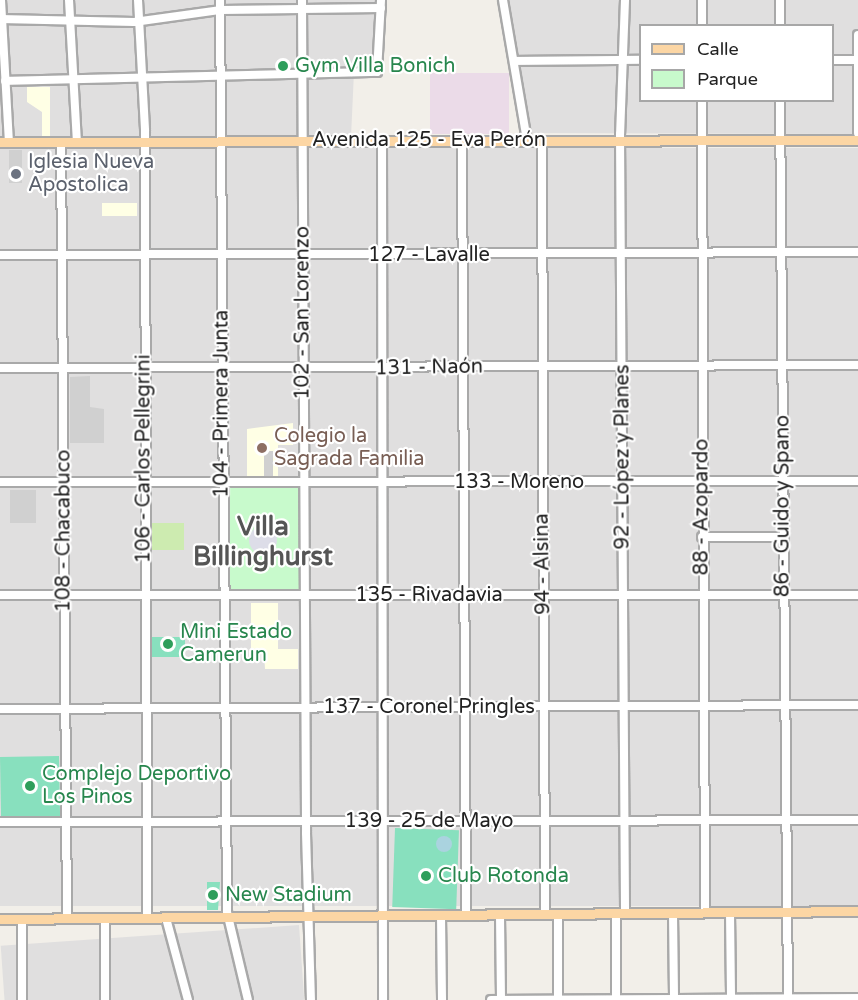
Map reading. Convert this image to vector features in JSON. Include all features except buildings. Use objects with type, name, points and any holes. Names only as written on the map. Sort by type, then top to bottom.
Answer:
[{"type":"main road","name":"Avenida 125 - Eva Perón","points":[[4,142],[858,140]]},
{"type":"main road","points":[[0,919],[858,911]]},
{"type":"street","points":[[1,0],[4,142]]},
{"type":"street","points":[[69,0],[76,142]]},
{"type":"street","name":"106 - Carlos Pellegrini","points":[[138,0],[145,142],[144,596],[147,918]]},
{"type":"street","name":"104 - Primera Junta","points":[[220,0],[223,74],[222,369],[228,917],[248,1000]]},
{"type":"street","name":"102 - San Lorenzo","points":[[302,0],[302,370],[306,821],[312,1000]]},
{"type":"street","points":[[503,0],[527,141]]},
{"type":"street","name":"92 - López y Planes","points":[[616,1000],[624,820],[621,140],[624,0]]},
{"type":"street","points":[[702,0],[702,24]]},
{"type":"street","points":[[780,0],[780,24]]},
{"type":"street","points":[[1,19],[139,22],[221,10],[302,9],[381,4],[377,72],[303,75],[223,74],[143,80],[3,75]]},
{"type":"street","points":[[858,35],[858,133]]},
{"type":"street","points":[[514,61],[639,60]]},
{"type":"street","points":[[834,60],[858,60]]},
{"type":"street","name":"88 - Azopardo","points":[[702,102],[701,481],[705,913]]},
{"type":"street","name":"86 - Guido y Spano","points":[[780,102],[784,481],[783,704],[788,999]]},
{"type":"street","points":[[382,140],[385,820],[383,1000]]},
{"type":"street","points":[[462,140],[466,916]]},
{"type":"street","name":"94 - Alsina","points":[[542,141],[545,915]]},
{"type":"street","name":"108 - Chacabuco","points":[[62,142],[67,919]]},
{"type":"street","name":"127 - Lavalle","points":[[0,255],[303,256],[858,252]]},
{"type":"street","name":"131 - Naón","points":[[0,368],[302,370],[858,365]]},
{"type":"street","name":"133 - Moreno","points":[[0,482],[858,481]]},
{"type":"street","points":[[702,537],[784,537]]},
{"type":"street","name":"135 - Rivadavia","points":[[0,595],[225,597],[783,593],[858,595]]},
{"type":"street","name":"137 - Coronel Pringles","points":[[0,709],[858,705]]},
{"type":"street","name":"139 - 25 de Mayo","points":[[0,822],[705,818],[858,820]]},
{"type":"street","points":[[730,913],[731,999]]},
{"type":"street","points":[[673,914],[674,999]]},
{"type":"street","points":[[558,915],[558,1000]]},
{"type":"street","points":[[441,916],[442,1000]]},
{"type":"street","points":[[500,916],[501,1000]]},
{"type":"street","points":[[166,918],[188,1000]]},
{"type":"street","points":[[22,919],[22,1000]]},
{"type":"street","points":[[105,919],[105,1000]]},
{"type":"street","points":[[491,1000],[858,998]]},
{"type":"shaded area","points":[[0,0],[377,0],[378,70],[354,72],[351,137],[0,140]]},
{"type":"shaded area","points":[[507,0],[858,0],[858,134],[531,133]]},
{"type":"shaded area","points":[[430,73],[509,73],[509,134],[430,134]]},
{"type":"shaded area","points":[[27,87],[50,87],[50,136],[42,136],[42,112],[27,102]]},
{"type":"shaded area","points":[[0,148],[858,148],[858,906],[0,906]]},
{"type":"shaded area","name":"Iglesia Nueva Apostolica","points":[[9,150],[22,150],[22,183],[9,183]]},
{"type":"shaded area","points":[[102,203],[137,203],[137,216],[102,216]]},
{"type":"shaded area","points":[[90,376],[90,407],[104,409],[104,443],[70,443],[70,377]]},
{"type":"shaded area","name":"Colegio la Sagrada Familia","points":[[293,423],[293,445],[278,445],[278,476],[273,476],[272,451],[264,451],[264,476],[247,476],[247,429]]},
{"type":"shaded area","points":[[264,451],[273,451],[273,476],[264,476]]},
{"type":"shaded area","points":[[10,490],[36,490],[36,523],[10,523]]},
{"type":"shaded area","points":[[263,526],[273,530],[277,540],[273,550],[263,554],[253,550],[249,540],[253,530]]},
{"type":"shaded area","points":[[251,603],[278,603],[278,649],[298,649],[298,669],[265,669],[264,650],[251,649]]},
{"type":"shaded area","points":[[299,925],[304,1000],[5,1000],[1,946]]},
{"type":"green space","points":[[299,485],[301,593],[228,594],[226,486]]},
{"type":"green space","points":[[150,523],[184,523],[184,550],[150,550]]},
{"type":"green space","name":"Mini Estado Camerun","points":[[151,637],[185,637],[185,657],[151,657]]},
{"type":"green space","name":"Complejo Deportivo Los Pinos","points":[[59,756],[60,816],[1,817],[0,757]]},
{"type":"green space","name":"Club Rotonda","points":[[395,828],[459,830],[456,909],[392,907]]},
{"type":"green space","name":"New Stadium","points":[[207,882],[220,882],[218,910],[207,910]]},
{"type":"water","points":[[441,836],[447,836],[452,844],[450,850],[441,852],[436,847],[436,841]]},
{"type":"place","name":"Gym Villa Bonich","points":[[283,66]]},
{"type":"place","name":"Iglesia Nueva Apostolica","points":[[16,174]]},
{"type":"place","name":"Colegio la Sagrada Familia","points":[[262,448]]},
{"type":"place","name":"Mini Estado Camerun","points":[[168,644]]},
{"type":"place","name":"Complejo Deportivo Los Pinos","points":[[30,786]]},
{"type":"place","name":"Club Rotonda","points":[[426,876]]},
{"type":"place","name":"New Stadium","points":[[213,895]]},
{"type":"district","name":"Villa Billinghurst","points":[[263,542]]}]
